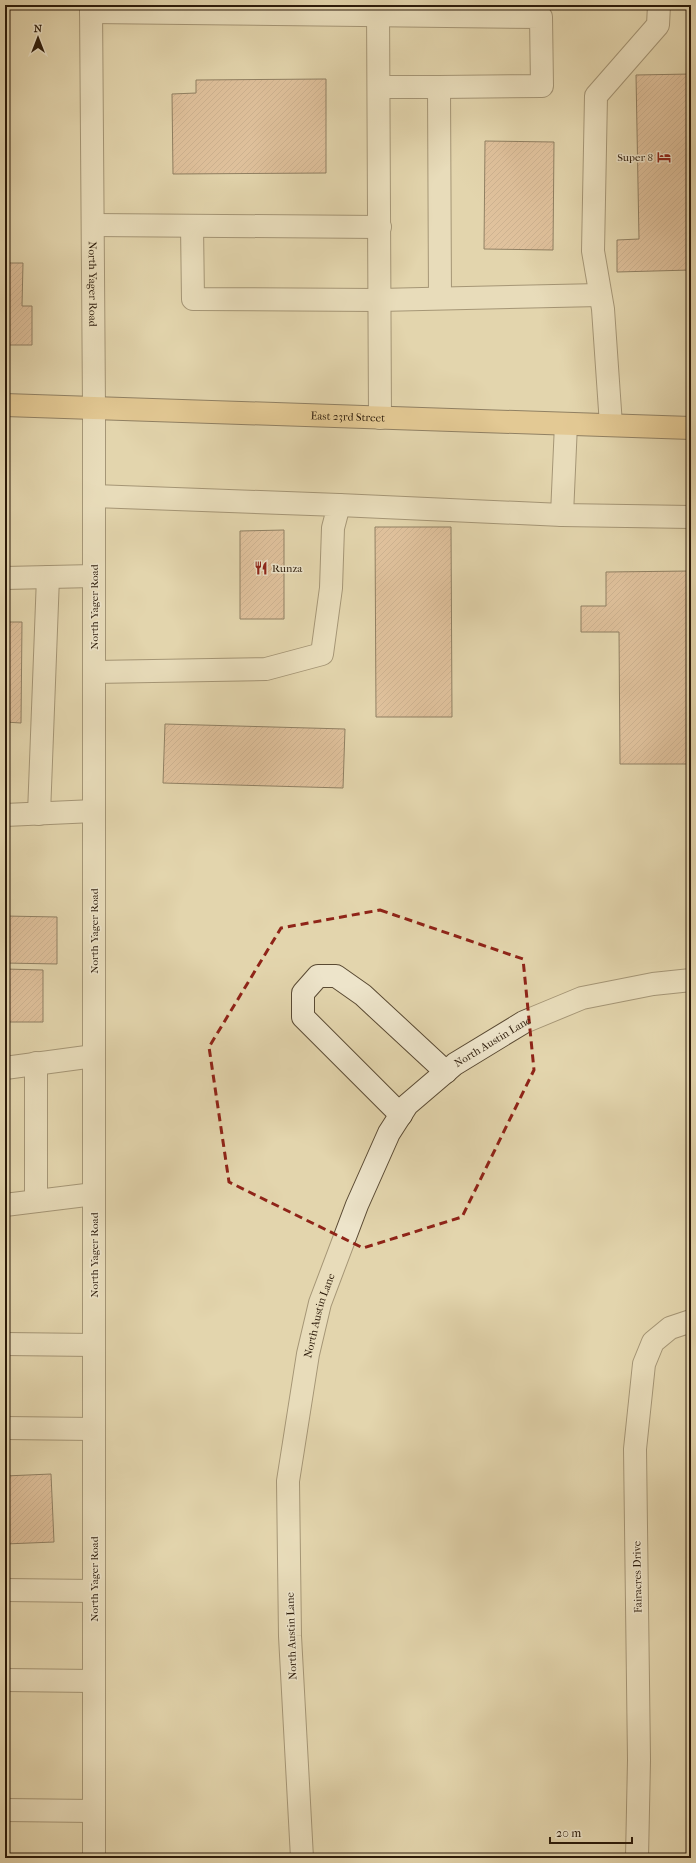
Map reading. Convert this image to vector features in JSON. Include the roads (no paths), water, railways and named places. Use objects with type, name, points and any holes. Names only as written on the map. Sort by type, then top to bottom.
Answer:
[{"type":"main road","name":"East 23rd Street","points":[[5,405],[691,428]]},
{"type":"street","points":[[611,425],[600,295],[593,251],[596,96],[658,25],[659,5]]},
{"type":"street","points":[[91,9],[378,11],[541,18],[542,86],[379,87]]},
{"type":"street","name":"North Yager Road","points":[[91,9],[94,407],[94,1858]]},
{"type":"street","points":[[378,11],[380,418]]},
{"type":"street","points":[[439,87],[440,298]]},
{"type":"street","points":[[93,225],[380,227]]},
{"type":"street","points":[[192,226],[193,299],[379,300],[600,295]]},
{"type":"street","points":[[562,515],[566,424]]},
{"type":"street","points":[[94,496],[562,515],[691,517]]},
{"type":"street","points":[[94,672],[266,669],[322,654],[331,588],[333,528],[339,505]]},
{"type":"street","points":[[5,578],[94,576]]},
{"type":"street","points":[[39,814],[48,577]]},
{"type":"street","points":[[5,815],[94,811]]},
{"type":"street","points":[[401,1115],[303,1017],[303,993],[318,976],[336,976],[363,994],[446,1072]]},
{"type":"street","name":"North Austin Lane","points":[[302,1858],[290,1636],[288,1482],[308,1354],[320,1303],[379,1154],[389,1133],[407,1106],[455,1064],[524,1022],[582,998],[653,984],[691,980]]},
{"type":"street","points":[[5,1068],[94,1056]]},
{"type":"street","points":[[36,1063],[36,1201]]},
{"type":"street","points":[[5,1205],[94,1194]]},
{"type":"street","name":"Fairacres Drive","points":[[637,1858],[639,1760],[635,1449],[644,1364],[653,1342],[670,1328],[691,1321]]},
{"type":"street","points":[[5,1344],[94,1345]]},
{"type":"street","points":[[5,1428],[94,1429]]},
{"type":"street","points":[[5,1590],[94,1591]]},
{"type":"street","points":[[5,1680],[94,1681]]},
{"type":"street","points":[[5,1810],[94,1811]]},
{"type":"place","name":"Super 8","points":[[664,157]]},
{"type":"place","name":"Runza","points":[[261,568]]}]
